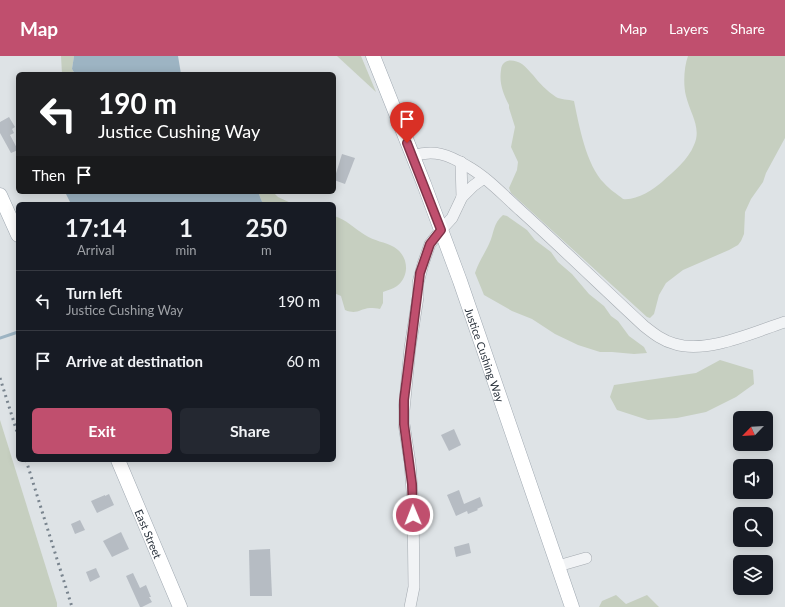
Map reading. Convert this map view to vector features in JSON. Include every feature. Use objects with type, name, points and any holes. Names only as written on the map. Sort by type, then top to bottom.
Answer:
[{"type":"main road","name":"Justice Cushing Way","points":[[373,56],[441,230],[572,607]]},
{"type":"main road","points":[[0,195],[16,231]]},
{"type":"main road","name":"East Street","points":[[119,462],[180,607]]},
{"type":"street","points":[[412,156],[420,153],[434,152],[461,162],[484,178],[644,326],[660,338],[676,345],[700,347],[726,341],[785,322]]},
{"type":"street","points":[[461,162],[462,197]]},
{"type":"street","points":[[410,607],[414,586],[413,505],[410,463],[404,424],[404,400],[420,273],[430,244],[452,218],[462,197],[484,178]]},
{"type":"street","points":[[558,566],[586,558]]},
{"type":"green space","points":[[61,56],[74,56],[72,69],[74,72],[62,72]]},
{"type":"green space","points":[[337,56],[361,56],[376,92]]},
{"type":"green space","points":[[688,56],[785,56],[785,138],[766,173],[763,182],[751,199],[745,212],[744,234],[738,245],[683,270],[666,283],[659,295],[654,314],[650,318],[647,317],[511,193],[509,188],[517,170],[518,162],[511,147],[515,127],[509,105],[502,88],[501,70],[502,66],[506,62],[519,62],[543,87],[556,97],[574,101],[584,144],[592,166],[608,187],[623,199],[628,199],[638,197],[658,185],[676,169],[694,145],[697,133],[696,127],[684,86]]},
{"type":"green space","points":[[259,194],[275,194],[289,202],[262,202]]},
{"type":"green space","points":[[503,215],[507,216],[527,230],[535,240],[551,252],[558,262],[572,274],[589,294],[604,306],[611,316],[618,321],[629,336],[644,347],[647,353],[634,354],[600,352],[578,345],[555,334],[532,319],[512,311],[484,295],[475,273],[491,240],[495,225]]},
{"type":"green space","points":[[336,216],[368,237],[394,247],[403,255],[406,266],[406,272],[401,282],[394,288],[383,292],[383,303],[380,309],[370,308],[352,312],[345,310],[341,296],[336,294]]},
{"type":"green space","points":[[720,360],[753,370],[754,384],[736,397],[706,412],[677,418],[648,420],[617,410],[610,397],[614,385],[696,373]]},
{"type":"green space","points":[[0,420],[57,603],[57,607],[0,607]]},
{"type":"green space","points":[[616,595],[626,604],[647,595],[659,607],[599,607],[602,601]]},
{"type":"water","points":[[74,56],[178,56],[181,72],[74,72],[72,69]]},
{"type":"water","points":[[66,194],[259,194],[262,202],[70,202]]},
{"type":"building","points":[[9,117],[15,127],[12,129],[14,133],[10,135],[16,146],[16,151],[11,153],[0,133],[0,122]]},
{"type":"building","points":[[342,154],[355,158],[345,184],[336,181],[336,174]]},
{"type":"building","points":[[454,429],[461,445],[449,451],[441,435]]},
{"type":"building","points":[[459,490],[464,504],[480,497],[483,506],[468,514],[467,511],[456,516],[447,495]]},
{"type":"building","points":[[109,494],[114,505],[97,513],[91,501]]},
{"type":"building","points":[[80,520],[85,530],[75,534],[71,524]]},
{"type":"building","points":[[121,532],[129,549],[112,557],[103,541]]},
{"type":"building","points":[[469,543],[471,553],[456,557],[454,547]]},
{"type":"building","points":[[270,549],[272,596],[250,596],[249,550]]},
{"type":"building","points":[[96,568],[100,577],[90,582],[86,572]]},
{"type":"building","points":[[133,573],[140,588],[146,585],[151,597],[149,597],[152,602],[142,607],[140,607],[126,576]]},
{"type":"waterway","points":[[0,338],[16,333]]},
{"type":"railway","points":[[0,378],[16,429]]},
{"type":"railway","points":[[27,462],[72,607]]},
{"type":"route","points":[[407,143],[441,230],[430,244],[420,273],[417,307],[410,348],[404,400],[404,424],[410,463],[413,515]]}]
